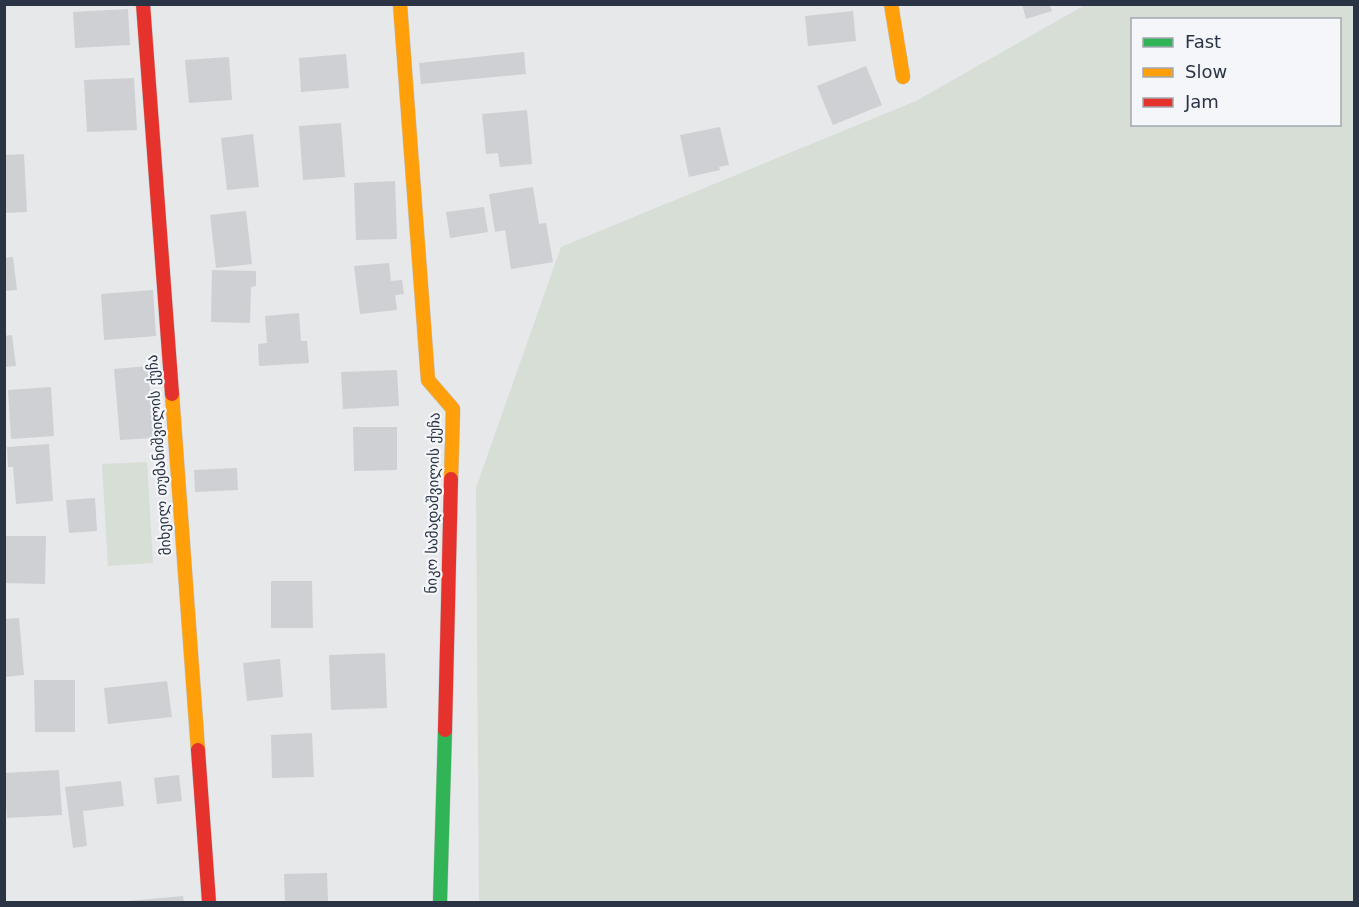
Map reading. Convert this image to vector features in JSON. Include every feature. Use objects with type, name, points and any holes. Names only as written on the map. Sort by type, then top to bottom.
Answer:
[{"type":"street","name":"მიხეილ თუმანიშვილის ქუჩა","points":[[143,4],[209,903]]},
{"type":"street","name":"ნიკო სამადაშვილის ქუჩა","points":[[400,4],[428,380],[453,409],[440,903]]},
{"type":"street","points":[[891,4],[903,77]]},
{"type":"shaded area","points":[[1085,5],[1354,5],[1354,902],[479,902],[476,488],[561,247],[916,101]]},
{"type":"shaded area","points":[[147,462],[153,563],[108,566],[102,464]]},
{"type":"building","points":[[1022,4],[1049,4],[1052,11],[1026,19]]},
{"type":"building","points":[[128,9],[130,45],[75,48],[73,12]]},
{"type":"building","points":[[853,11],[856,41],[808,46],[805,16]]},
{"type":"building","points":[[524,52],[526,74],[421,84],[419,63]]},
{"type":"building","points":[[346,54],[349,88],[301,92],[299,58]]},
{"type":"building","points":[[229,57],[232,100],[189,103],[185,60]]},
{"type":"building","points":[[866,66],[882,105],[833,125],[817,86]]},
{"type":"building","points":[[134,78],[137,130],[87,132],[84,80]]},
{"type":"building","points":[[527,110],[532,164],[500,167],[498,153],[486,154],[482,114]]},
{"type":"building","points":[[341,123],[345,177],[303,180],[299,126]]},
{"type":"building","points":[[720,127],[729,165],[719,167],[720,170],[689,177],[680,135]]},
{"type":"building","points":[[253,134],[259,187],[227,190],[221,138]]},
{"type":"building","points":[[24,154],[27,212],[4,213],[4,155]]},
{"type":"building","points":[[395,181],[397,239],[356,240],[354,183]]},
{"type":"building","points":[[533,187],[539,224],[546,223],[553,262],[511,269],[505,230],[495,232],[489,194]]},
{"type":"building","points":[[484,207],[488,232],[450,238],[446,212]]},
{"type":"building","points":[[246,211],[252,264],[216,268],[210,215]]},
{"type":"building","points":[[13,257],[17,290],[4,291],[4,258]]},
{"type":"building","points":[[389,263],[391,281],[402,280],[404,294],[395,295],[397,310],[360,314],[354,266]]},
{"type":"building","points":[[212,270],[256,271],[256,286],[251,287],[250,323],[211,322]]},
{"type":"building","points":[[153,290],[156,336],[104,340],[101,294]]},
{"type":"building","points":[[299,313],[301,341],[307,341],[309,363],[259,366],[258,344],[267,343],[265,316]]},
{"type":"building","points":[[12,335],[16,366],[4,367],[4,336]]},
{"type":"building","points":[[148,366],[154,438],[120,440],[114,369]]},
{"type":"building","points":[[397,370],[399,406],[343,409],[341,372]]},
{"type":"building","points":[[51,387],[54,436],[11,439],[8,390]]},
{"type":"building","points":[[353,427],[397,427],[397,470],[354,471]]},
{"type":"building","points":[[49,444],[53,501],[16,504],[13,467],[8,467],[7,447]]},
{"type":"building","points":[[237,468],[238,490],[195,492],[194,470]]},
{"type":"building","points":[[95,498],[97,531],[69,533],[66,500]]},
{"type":"building","points":[[4,536],[46,536],[45,584],[4,583]]},
{"type":"building","points":[[271,581],[312,581],[313,628],[271,628]]},
{"type":"building","points":[[19,618],[24,675],[4,677],[4,619]]},
{"type":"building","points":[[385,653],[387,708],[331,710],[329,655]]},
{"type":"building","points":[[280,659],[283,697],[247,701],[243,663]]},
{"type":"building","points":[[34,680],[75,680],[75,732],[35,732]]},
{"type":"building","points":[[167,681],[172,717],[108,724],[104,688]]},
{"type":"building","points":[[312,733],[314,777],[272,778],[271,735]]},
{"type":"building","points":[[59,770],[62,815],[7,818],[4,773]]},
{"type":"building","points":[[179,775],[182,801],[157,804],[154,778]]},
{"type":"building","points":[[121,781],[124,806],[83,811],[87,846],[73,848],[65,787]]},
{"type":"building","points":[[327,873],[328,902],[285,902],[284,874]]},
{"type":"building","points":[[183,896],[184,902],[128,902],[128,901]]},
{"type":"traffic: fast","points":[[440,902],[445,730]]},
{"type":"traffic: slow","points":[[400,4],[428,380],[453,409],[451,479]]},
{"type":"traffic: slow","points":[[891,4],[903,77]]},
{"type":"traffic: slow","points":[[172,394],[198,750]]},
{"type":"traffic: jam","points":[[143,4],[172,394]]},
{"type":"traffic: jam","points":[[445,730],[451,479]]},
{"type":"traffic: jam","points":[[198,750],[209,902]]}]
